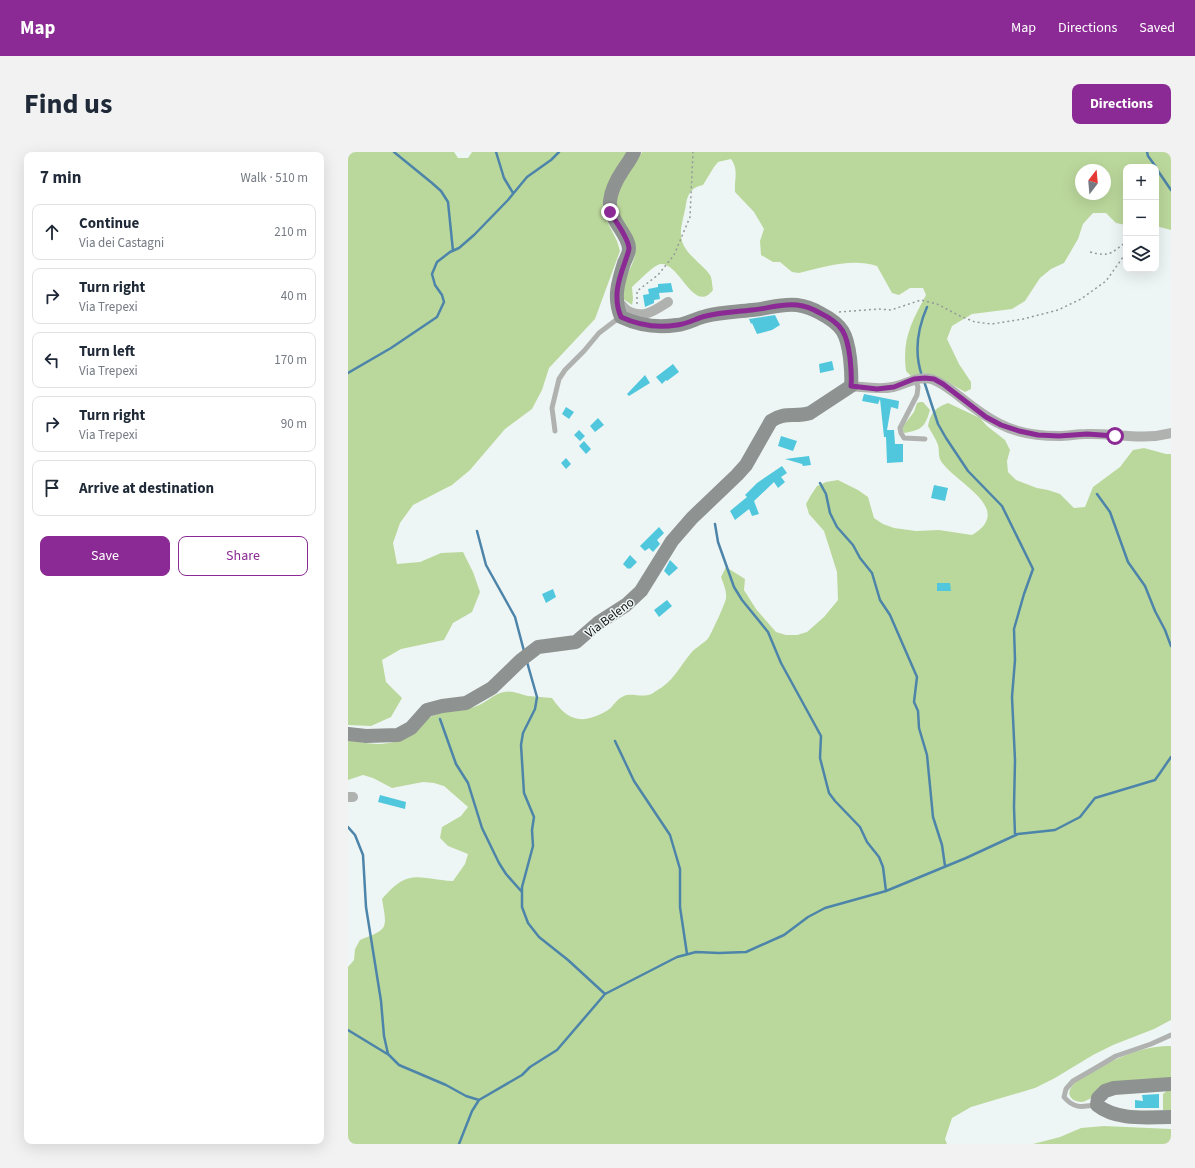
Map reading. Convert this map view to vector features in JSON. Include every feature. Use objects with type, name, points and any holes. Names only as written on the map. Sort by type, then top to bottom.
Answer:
[{"type":"street","points":[[634,152],[631,160],[622,171],[613,189],[610,201],[610,212],[627,241],[629,249],[616,289],[616,300],[621,317],[636,324],[666,326],[679,325],[702,317],[726,312],[753,310],[779,305],[798,305],[813,309],[835,322],[845,335],[848,343],[852,377],[851,386],[877,389],[894,387],[914,379],[934,379],[943,384],[986,417],[1001,425],[1038,435],[1059,436],[1087,434],[1151,437],[1171,433]]},
{"type":"street","points":[[616,300],[629,312],[637,314],[652,313],[668,302]]},
{"type":"street","name":"Via Beleno","points":[[348,734],[366,736],[398,735],[412,728],[427,710],[442,706],[466,703],[492,688],[521,660],[538,647],[576,642],[598,623],[626,605],[641,591],[672,541],[692,518],[746,465],[771,420],[777,416],[783,415],[803,416],[851,386]]},
{"type":"street","points":[[1171,1084],[1114,1088],[1105,1091],[1098,1098],[1097,1105],[1103,1110],[1125,1117],[1171,1117]]},
{"type":"lane","points":[[555,431],[552,408],[554,393],[559,379],[565,370],[599,333],[621,317]]},
{"type":"lane","points":[[914,379],[918,387],[917,395],[900,428],[904,438],[925,439]]},
{"type":"lane","points":[[1097,1105],[1080,1107],[1070,1104],[1064,1097],[1066,1089],[1073,1081],[1116,1056],[1151,1044],[1171,1035]]},
{"type":"path","points":[[637,314],[637,291],[658,275],[674,255],[690,217],[693,152]]},
{"type":"path","points":[[1090,252],[1104,256],[1111,254],[1123,244]]},
{"type":"path","points":[[822,314],[831,311],[846,312],[879,309],[891,310],[921,300],[937,304],[975,322],[992,324],[1023,319],[1058,310],[1080,299],[1106,281],[1123,257]]},
{"type":"green space","points":[[348,152],[454,152],[458,158],[468,158],[472,152],[629,152],[605,210],[607,221],[617,241],[620,251],[595,319],[549,368],[542,390],[532,409],[505,429],[470,470],[452,485],[413,505],[400,523],[393,543],[397,564],[420,562],[441,553],[463,552],[473,572],[480,592],[472,612],[453,623],[444,640],[401,649],[382,660],[386,682],[402,698],[391,717],[371,726],[348,725]]},
{"type":"green space","points":[[642,152],[1171,152],[1171,230],[1159,227],[1159,164],[1123,164],[1123,224],[1116,223],[1106,213],[1093,213],[1083,224],[1078,239],[1064,263],[1051,269],[1040,278],[1025,301],[1012,309],[972,314],[952,326],[947,339],[959,364],[971,382],[971,389],[965,392],[937,376],[923,373],[911,376],[906,371],[905,350],[907,340],[912,323],[926,295],[923,288],[910,288],[899,295],[892,293],[877,266],[848,263],[799,273],[792,272],[780,262],[773,262],[761,255],[760,241],[764,229],[754,212],[735,192],[736,171],[731,159],[718,162],[703,185],[696,187],[691,191],[687,200],[681,228],[682,241],[685,247],[710,275],[713,290],[706,296],[700,296],[693,292],[668,266],[661,264],[650,270],[632,287],[632,305],[622,298],[623,286],[635,256],[635,247],[617,214],[616,206],[620,189]]},
{"type":"green space","points":[[923,402],[930,410],[924,424],[915,431],[904,433],[902,429],[903,426],[914,412],[917,403]]},
{"type":"green space","points":[[948,403],[980,418],[987,426],[1005,440],[1010,450],[1007,461],[1008,472],[1016,480],[1037,488],[1060,494],[1074,508],[1085,507],[1093,487],[1120,467],[1133,450],[1144,448],[1171,454],[1171,1020],[1154,1029],[1113,1045],[1093,1055],[1035,1088],[971,1107],[952,1118],[945,1139],[947,1144],[348,1144],[348,967],[354,960],[355,949],[360,940],[376,933],[384,927],[385,917],[382,899],[391,889],[400,882],[414,877],[453,881],[465,864],[468,854],[448,846],[440,838],[442,827],[461,816],[468,807],[444,786],[434,783],[423,782],[392,788],[373,778],[363,775],[348,780],[348,740],[374,744],[390,743],[414,731],[430,717],[441,713],[474,707],[500,693],[516,692],[528,696],[552,698],[564,712],[577,719],[591,718],[599,715],[612,707],[624,696],[650,695],[667,684],[691,653],[709,637],[726,598],[725,587],[721,577],[726,567],[745,579],[744,590],[756,609],[776,632],[786,635],[797,635],[807,632],[824,617],[838,600],[837,572],[824,531],[809,514],[806,504],[817,486],[826,482],[838,480],[858,490],[868,497],[874,518],[883,524],[894,528],[916,531],[939,530],[972,535],[984,526],[988,516],[986,507],[980,498],[942,462],[938,445],[928,426],[934,411]]},
{"type":"green space","points":[[1160,1046],[1171,1046],[1171,1080],[1099,1094],[1082,1102],[1075,1101],[1070,1097],[1069,1091],[1076,1082],[1082,1077],[1107,1064],[1138,1051]]},
{"type":"green space","points":[[1171,1089],[1171,1110],[1163,1110],[1163,1094]]},
{"type":"green space","points":[[1104,1126],[1171,1129],[1171,1144],[1033,1144],[1060,1137],[1081,1128]]},
{"type":"building","points":[[671,283],[673,292],[659,293],[660,299],[654,300],[654,303],[645,307],[643,295],[649,294],[648,289],[658,287],[658,284]]},
{"type":"building","points":[[775,315],[780,325],[772,330],[757,334],[749,319]]},
{"type":"building","points":[[832,361],[834,370],[820,373],[819,364]]},
{"type":"building","points":[[673,364],[679,372],[662,384],[656,377]]},
{"type":"building","points":[[645,375],[650,383],[629,396],[627,394]]},
{"type":"building","points":[[864,394],[899,401],[898,409],[891,407],[887,430],[894,430],[895,444],[903,444],[903,462],[887,463],[886,437],[884,437],[880,399],[878,404],[862,401]]},
{"type":"building","points":[[566,407],[574,412],[569,419],[562,414]]},
{"type":"building","points":[[598,418],[604,425],[595,432],[590,426]]},
{"type":"building","points":[[579,430],[585,436],[580,441],[574,435]]},
{"type":"building","points":[[781,436],[797,441],[793,451],[778,446]]},
{"type":"building","points":[[584,441],[591,449],[586,454],[579,446]]},
{"type":"building","points":[[809,456],[811,465],[803,466],[802,464],[785,459]]},
{"type":"building","points":[[566,458],[571,464],[566,469],[561,463]]},
{"type":"building","points":[[782,466],[787,473],[781,477],[785,482],[778,488],[774,482],[754,501],[759,514],[752,516],[749,509],[735,520],[730,511],[747,497],[745,495],[757,483]]},
{"type":"building","points":[[934,485],[948,488],[945,501],[931,498]]},
{"type":"building","points":[[659,527],[664,533],[657,540],[660,544],[653,552],[649,548],[645,551],[640,546]]},
{"type":"building","points":[[630,555],[637,562],[630,569],[628,569],[623,564]]},
{"type":"building","points":[[670,560],[678,568],[669,576],[664,571]]},
{"type":"building","points":[[937,583],[950,583],[951,591],[937,591]]},
{"type":"building","points":[[553,589],[556,597],[546,603],[542,594]]},
{"type":"building","points":[[667,600],[672,606],[659,617],[654,610]]},
{"type":"building","points":[[380,795],[406,802],[405,809],[378,802]]},
{"type":"building","points":[[1159,1094],[1159,1108],[1135,1108],[1135,1100],[1143,1101],[1142,1095]]},
{"type":"waterway","points":[[394,152],[441,191],[448,202],[453,251]]},
{"type":"waterway","points":[[496,152],[504,178],[513,193]]},
{"type":"waterway","points":[[348,373],[391,348],[437,317],[444,302],[442,295],[435,285],[432,274],[437,262],[450,252],[459,248],[474,235],[508,200],[527,177],[551,160],[559,152]]},
{"type":"waterway","points":[[1147,152],[1154,164]]},
{"type":"waterway","points":[[1159,172],[1171,190]]},
{"type":"waterway","points":[[922,376],[917,350],[921,324],[927,307]]},
{"type":"waterway","points":[[924,381],[938,424],[946,438],[968,471],[1002,506],[1033,569],[1014,629],[1015,660],[1012,697],[1015,760],[1015,835]]},
{"type":"waterway","points":[[820,483],[826,494],[830,513],[837,527],[853,545],[860,558],[872,573],[880,600],[890,615],[917,677],[914,702],[918,711],[919,728],[927,755],[933,817],[942,845],[945,866]]},
{"type":"waterway","points":[[1097,494],[1110,512],[1128,562],[1145,586],[1171,646]]},
{"type":"waterway","points":[[715,524],[718,542],[734,587],[742,600],[768,632],[781,663],[821,736],[820,758],[829,793],[860,827],[867,842],[879,857],[883,867],[886,891]]},
{"type":"waterway","points":[[477,531],[486,565],[515,617],[524,651]]},
{"type":"waterway","points":[[527,662],[537,697],[535,709],[523,733],[521,745],[524,793],[534,817],[532,830],[533,846],[522,887],[522,907],[528,923],[539,937],[568,960],[605,994]]},
{"type":"waterway","points":[[440,719],[456,764],[468,783],[482,828],[499,863],[506,874],[522,892]]},
{"type":"waterway","points":[[615,741],[634,781],[670,835],[680,869],[680,907],[687,954]]},
{"type":"waterway","points":[[459,1144],[472,1111],[479,1100],[522,1075],[530,1067],[557,1050],[605,994],[677,957],[696,952],[746,952],[784,935],[808,917],[825,908],[886,891],[966,858],[1018,834],[1055,830],[1080,817],[1095,798],[1155,780],[1171,757]]},
{"type":"waterway","points":[[348,827],[355,835],[363,855],[366,907],[381,1001],[384,1036],[388,1054],[399,1065],[446,1085],[466,1096],[479,1100]]},
{"type":"waterway","points":[[348,1030],[389,1055]]},
{"type":"route","points":[[610,212],[627,241],[629,249],[618,279],[616,300],[621,317],[629,321],[636,324],[645,325],[679,325],[702,317],[726,312],[753,310],[779,305],[798,305],[813,309],[828,317],[835,322],[845,335],[848,343],[852,377],[851,386],[877,389],[894,387],[914,379],[934,379],[943,384],[986,417],[1001,425],[1019,431],[1038,435],[1059,436],[1087,434],[1115,436]]}]
